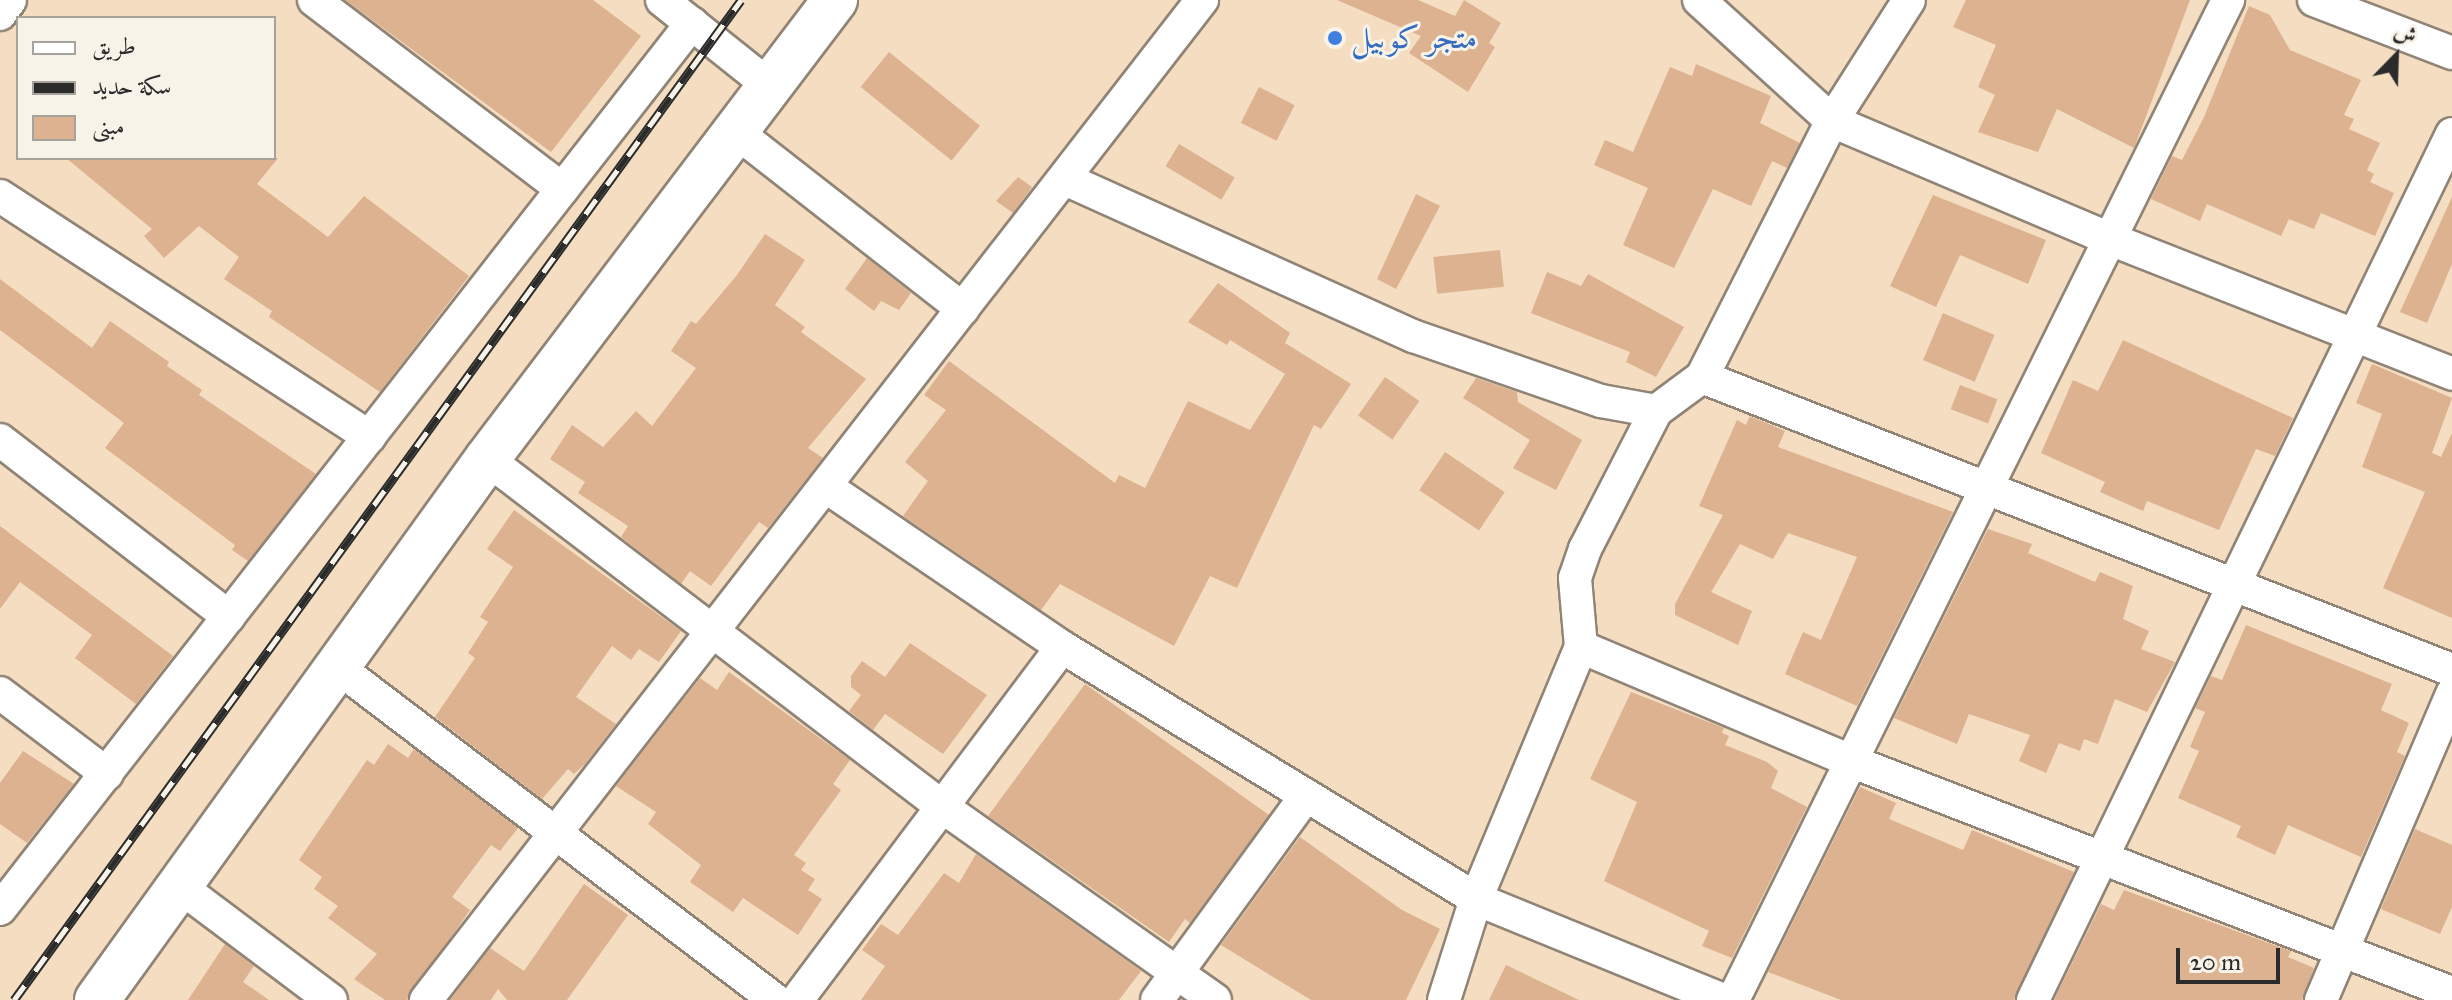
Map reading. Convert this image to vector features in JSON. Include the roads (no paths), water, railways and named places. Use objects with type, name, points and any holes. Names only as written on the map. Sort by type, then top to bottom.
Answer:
[{"type":"street","points":[[0,14],[10,0]]},
{"type":"street","points":[[314,0],[562,189]]},
{"type":"street","points":[[662,0],[771,87]]},
{"type":"street","points":[[97,1000],[487,459],[835,0]]},
{"type":"street","points":[[426,1000],[710,628],[825,486],[1202,0]]},
{"type":"street","points":[[1699,0],[1832,121],[2110,239],[2356,339],[2452,374]]},
{"type":"street","points":[[1444,1000],[1476,899],[1581,647],[1575,578],[1585,549],[1656,411],[1702,377],[1832,121],[1909,0]]},
{"type":"street","points":[[1733,1000],[2228,0]]},
{"type":"street","points":[[2314,0],[2452,53]]},
{"type":"street","points":[[0,909],[692,23]]},
{"type":"street","points":[[735,131],[963,309]]},
{"type":"street","points":[[2033,1000],[2234,583],[2356,339],[2452,134]]},
{"type":"street","points":[[1065,179],[1413,336],[1601,401],[1656,411]]},
{"type":"street","points":[[0,196],[369,437]]},
{"type":"street","points":[[1702,377],[2452,670]]},
{"type":"street","points":[[0,440],[229,617]]},
{"type":"street","points":[[487,459],[944,808],[1215,1000]]},
{"type":"street","points":[[825,486],[1062,647],[1476,899],[1724,1000]]},
{"type":"street","points":[[797,1000],[1062,647]]},
{"type":"street","points":[[1581,647],[1853,762],[2103,855],[2452,993]]},
{"type":"street","points":[[336,666],[775,1000]]},
{"type":"street","points":[[0,693],[107,774]]},
{"type":"street","points":[[2321,1000],[2452,694]]},
{"type":"street","points":[[1157,1000],[1306,796]]},
{"type":"street","points":[[179,886],[331,1000]]},
{"type":"railway","points":[[14,1000],[741,0]]},
{"type":"place","name":"متجر كوبيل","points":[[1335,38]]}]
